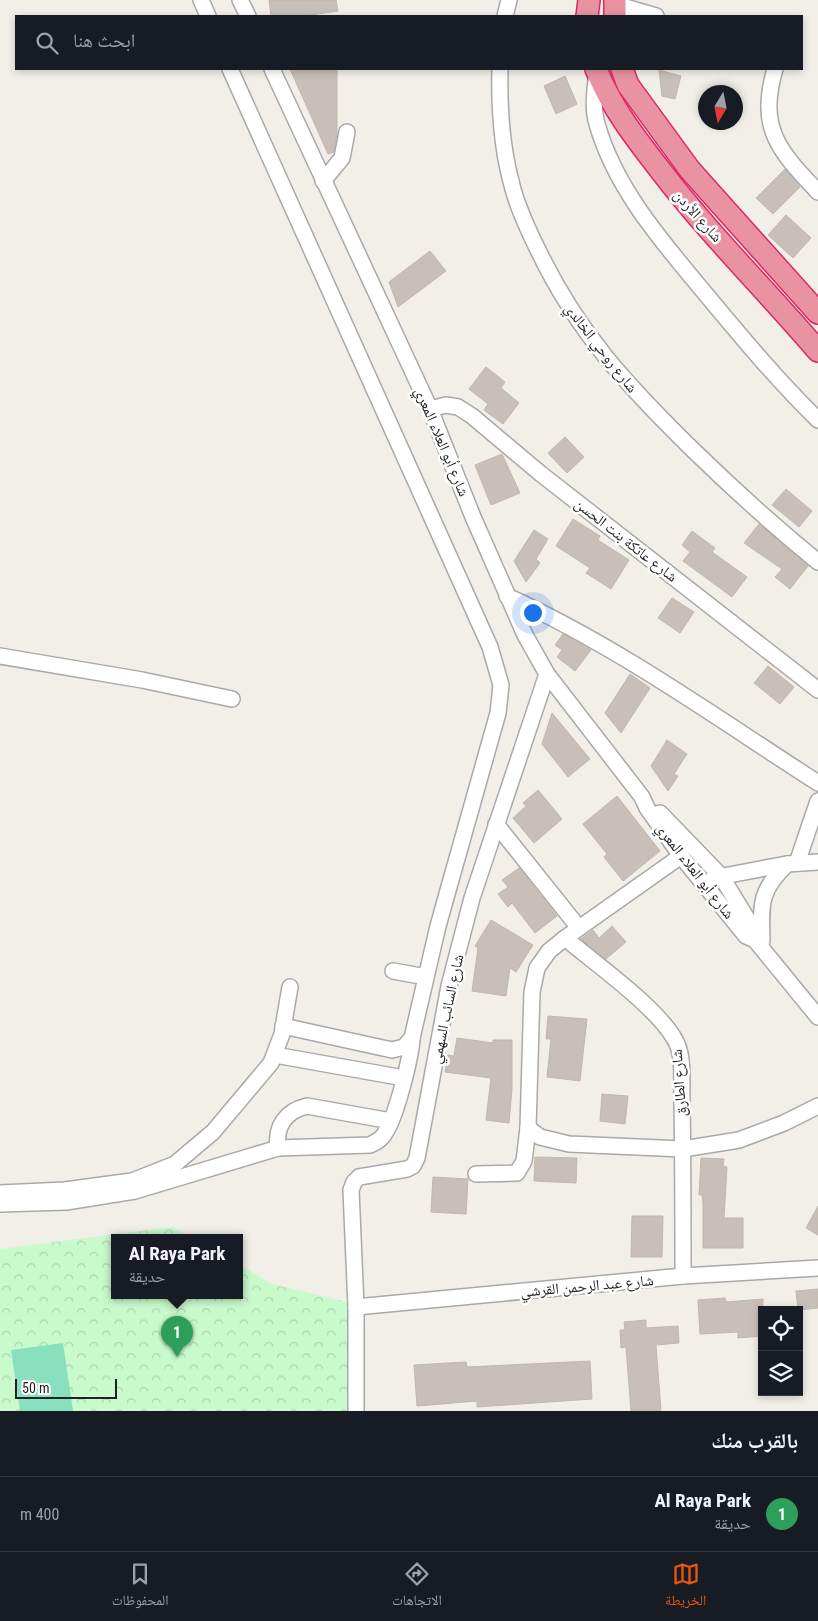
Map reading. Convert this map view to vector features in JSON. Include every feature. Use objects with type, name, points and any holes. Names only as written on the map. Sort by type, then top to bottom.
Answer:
[{"type":"highway","points":[[587,15],[589,0]]},
{"type":"highway","name":"شارع الأردن","points":[[597,70],[608,94],[636,140],[672,187],[818,351]]},
{"type":"highway","name":"شارع الأردن","points":[[622,70],[628,85],[690,170],[818,313]]},
{"type":"street","points":[[201,0],[208,15]]},
{"type":"street","points":[[240,0],[248,15]]},
{"type":"street","points":[[505,15],[509,0]]},
{"type":"street","points":[[615,7],[651,15]]},
{"type":"street","points":[[0,1204],[66,1202],[135,1191],[278,1148],[364,1147],[381,1138],[391,1121],[411,1056],[412,1038],[438,926],[495,727],[500,699],[499,674],[490,647],[230,70]]},
{"type":"street","name":"شارع أبو العلاء المعري","points":[[272,70],[322,182],[430,409],[507,596],[546,674],[642,797],[721,876],[754,930],[758,944]]},
{"type":"street","name":"شارع روحي الخالدي","points":[[500,70],[502,119],[512,188],[532,239],[555,286],[574,316],[639,397],[757,512],[818,562]]},
{"type":"street","points":[[597,70],[593,100],[596,122],[612,162],[626,190],[671,252],[746,342],[818,420]]},
{"type":"street","points":[[775,70],[768,101],[768,118],[772,131],[778,143],[818,192]]},
{"type":"street","points":[[322,182],[342,158],[347,132]]},
{"type":"street","name":"شارع عاتكة بنت الحسن","points":[[430,409],[458,407],[472,416],[541,474],[818,690]]},
{"type":"street","points":[[507,596],[564,622],[818,783]]},
{"type":"street","points":[[0,656],[142,680],[232,699]]},
{"type":"street","name":"شارع السائب السهمي","points":[[356,1307],[351,1190],[354,1182],[359,1177],[408,1170],[417,1158],[449,986],[472,898],[546,674]]},
{"type":"street","name":"شارع أبو العلاء المعري","points":[[642,797],[646,808],[681,856],[746,936],[758,944],[818,1017]]},
{"type":"street","points":[[758,944],[763,896],[771,879],[792,864],[818,801]]},
{"type":"street","points":[[496,824],[579,928]]},
{"type":"street","points":[[476,1174],[517,1172],[524,1161],[528,1128],[533,981],[542,958],[565,938],[681,856]]},
{"type":"street","points":[[702,880],[792,864],[818,862]]},
{"type":"street","name":"شارع الطارق","points":[[565,938],[650,1010],[667,1027],[676,1040],[680,1060],[683,1149],[683,1276]]},
{"type":"street","points":[[393,971],[426,977]]},
{"type":"street","points":[[0,1192],[91,1187],[132,1182],[162,1172],[188,1155],[213,1132],[257,1081],[275,1055],[283,1026],[290,987]]},
{"type":"street","points":[[283,1026],[392,1050],[404,1047],[412,1038]]},
{"type":"street","points":[[275,1055],[404,1078]]},
{"type":"street","points":[[278,1148],[277,1138],[283,1120],[298,1108],[307,1106],[391,1121]]},
{"type":"street","points":[[528,1128],[540,1138],[569,1144],[683,1149],[739,1140],[784,1123],[818,1106]]},
{"type":"street","name":"شارع عبد الرحمن القرشي","points":[[356,1307],[683,1276],[818,1268]]},
{"type":"street","points":[[356,1307],[356,1411]]},
{"type":"green space","points":[[172,1227],[185,1234],[117,1234]]},
{"type":"green space","points":[[111,1235],[111,1299],[243,1299],[243,1267],[272,1284],[352,1303],[355,1411],[0,1411],[0,1249]]},
{"type":"green space","points":[[63,1343],[73,1411],[20,1411],[11,1350]]},
{"type":"building","points":[[269,0],[336,0],[338,11],[311,15],[271,15]]},
{"type":"building","points":[[290,70],[337,70],[337,133],[334,152],[328,154]]},
{"type":"building","points":[[659,70],[681,76],[675,99],[662,96]]},
{"type":"building","points":[[565,76],[577,104],[556,114],[544,86]]},
{"type":"building","points":[[785,169],[800,187],[773,214],[756,198]]},
{"type":"building","points":[[786,215],[811,238],[793,258],[768,235]]},
{"type":"building","points":[[430,251],[446,271],[398,307],[389,282]]},
{"type":"building","points":[[486,367],[505,382],[501,388],[519,403],[503,424],[484,410],[488,404],[469,389]]},
{"type":"building","points":[[565,437],[584,457],[567,473],[548,453]]},
{"type":"building","points":[[502,454],[520,493],[491,505],[475,465]]},
{"type":"building","points":[[786,489],[812,511],[799,527],[772,505]]},
{"type":"building","points":[[573,519],[600,536],[598,540],[629,560],[611,589],[586,573],[590,568],[556,546]]},
{"type":"building","points":[[759,524],[808,566],[790,589],[775,577],[782,569],[744,543]]},
{"type":"building","points":[[534,530],[548,539],[536,559],[540,563],[526,582],[514,561]]},
{"type":"building","points":[[692,531],[715,548],[712,552],[747,577],[732,597],[683,561],[690,552],[682,545]]},
{"type":"building","points":[[672,598],[694,612],[680,633],[658,618]]},
{"type":"building","points":[[563,634],[591,650],[575,671],[557,657],[562,650],[555,645]]},
{"type":"building","points":[[768,666],[794,687],[780,704],[754,683]]},
{"type":"building","points":[[630,674],[650,688],[621,733],[605,713]]},
{"type":"building","points":[[552,713],[590,759],[568,777],[542,744]]},
{"type":"building","points":[[667,740],[687,754],[674,774],[678,776],[668,791],[651,766]]},
{"type":"building","points":[[538,790],[562,819],[534,843],[513,818],[526,806],[523,803]]},
{"type":"building","points":[[617,796],[660,851],[623,881],[604,857],[607,854],[583,824]]},
{"type":"building","points":[[519,868],[557,916],[535,933],[512,903],[508,907],[498,894],[508,887],[502,880]]},
{"type":"building","points":[[491,920],[533,945],[516,972],[510,968],[506,996],[472,991],[478,948],[475,946]]},
{"type":"building","points":[[612,926],[626,942],[606,959],[581,939],[593,930],[599,938]]},
{"type":"building","points":[[548,1016],[587,1019],[580,1081],[547,1077],[551,1039],[546,1039]]},
{"type":"building","points":[[457,1038],[493,1043],[493,1040],[512,1040],[512,1089],[509,1123],[486,1120],[491,1078],[445,1072],[448,1055],[454,1056]]},
{"type":"building","points":[[602,1094],[628,1096],[625,1124],[600,1121]]},
{"type":"building","points":[[535,1157],[577,1158],[576,1183],[534,1181]]},
{"type":"building","points":[[701,1158],[724,1159],[723,1166],[727,1167],[724,1218],[743,1218],[743,1248],[703,1248],[703,1203],[702,1195],[699,1195]]},
{"type":"building","points":[[433,1177],[468,1179],[466,1214],[431,1212]]},
{"type":"building","points":[[818,1206],[818,1235],[806,1228]]},
{"type":"building","points":[[632,1216],[663,1216],[662,1257],[631,1257]]},
{"type":"building","points":[[818,1289],[818,1308],[803,1310],[803,1306],[798,1306],[796,1291]]},
{"type":"building","points":[[725,1298],[726,1302],[763,1299],[763,1306],[758,1306],[758,1336],[738,1338],[738,1332],[700,1334],[698,1300]]},
{"type":"building","points":[[646,1320],[646,1328],[678,1326],[679,1343],[656,1345],[661,1411],[631,1411],[626,1347],[621,1348],[620,1330],[625,1330],[624,1322]]},
{"type":"building","points":[[590,1361],[592,1399],[477,1407],[477,1401],[417,1406],[414,1365],[466,1362],[467,1367]]},
{"type":"place","name":"Al Raya Park","points":[[177,1357]]}]
